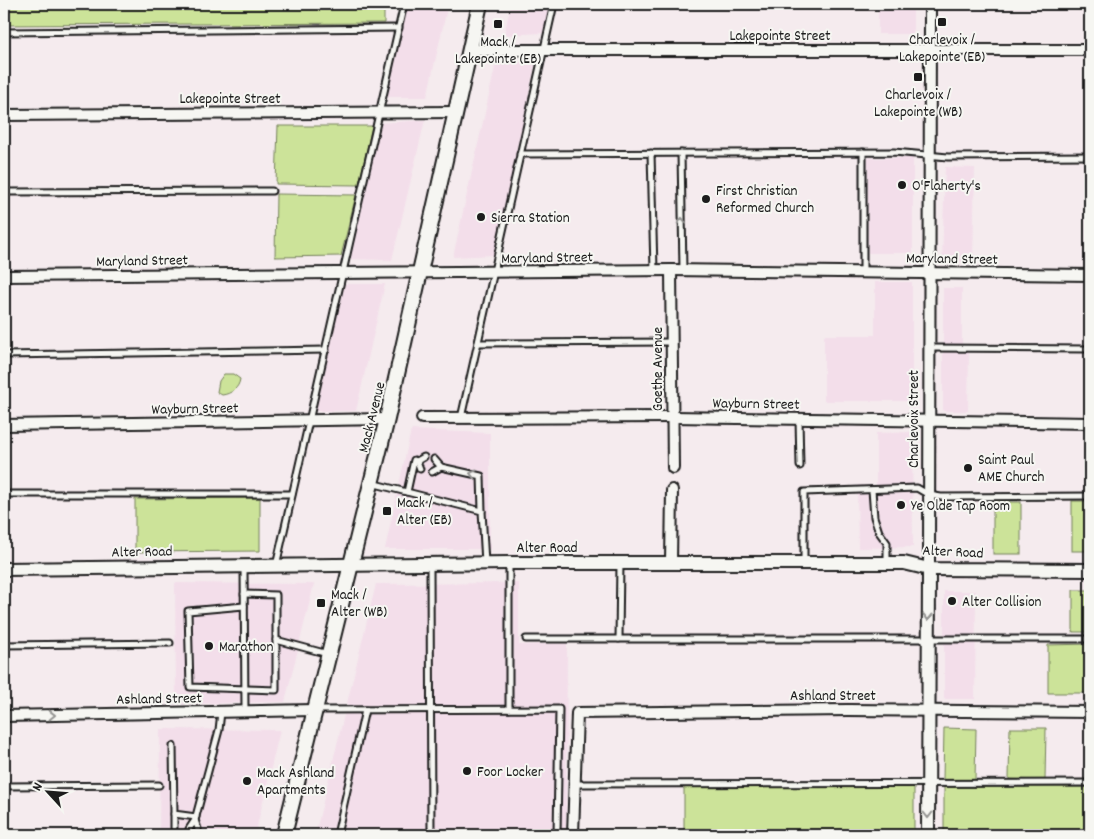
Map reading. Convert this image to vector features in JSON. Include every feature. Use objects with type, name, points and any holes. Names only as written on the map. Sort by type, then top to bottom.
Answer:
[{"type":"main road","name":"Mack Avenue","points":[[284,835],[388,419],[480,4]]},
{"type":"street","name":"Charlevoix Street","points":[[928,835],[930,4]]},
{"type":"street","name":"Lakepointe Street","points":[[470,50],[1090,50]]},
{"type":"street","name":"Lakepointe Street","points":[[4,115],[456,112]]},
{"type":"street","name":"Maryland Street","points":[[4,276],[344,272],[495,273],[654,270],[1090,275]]},
{"type":"street","name":"Goethe Avenue","points":[[672,270],[673,468]]},
{"type":"street","name":"Wayburn Street","points":[[422,418],[673,418],[1090,423]]},
{"type":"street","name":"Wayburn Street","points":[[4,425],[388,419]]},
{"type":"street","points":[[671,563],[672,490]]},
{"type":"street","name":"Alter Road","points":[[4,569],[509,563],[904,563],[929,569],[1090,570]]},
{"type":"street","name":"Ashland Street","points":[[4,716],[314,710]]},
{"type":"street","name":"Ashland Street","points":[[574,784],[577,713],[848,710],[1090,712]]},
{"type":"street","points":[[573,835],[574,784]]},
{"type":"lane","points":[[276,566],[404,4]]},
{"type":"lane","points":[[460,419],[495,273],[554,4]]},
{"type":"lane","points":[[4,32],[399,28]]},
{"type":"lane","points":[[520,154],[863,152],[930,154],[948,157],[1090,156]]},
{"type":"lane","points":[[863,152],[863,272]]},
{"type":"lane","points":[[650,153],[654,270]]},
{"type":"lane","points":[[681,153],[683,270]]},
{"type":"lane","points":[[4,192],[272,191]]},
{"type":"lane","points":[[478,343],[672,342]]},
{"type":"lane","points":[[930,348],[1090,349]]},
{"type":"lane","points":[[4,355],[326,350]]},
{"type":"lane","points":[[799,419],[800,466]]},
{"type":"lane","points":[[407,492],[414,460],[421,460],[420,469]]},
{"type":"lane","points":[[434,462],[441,467],[481,476],[484,564]]},
{"type":"lane","points":[[432,472],[441,467]]},
{"type":"lane","points":[[371,483],[482,511]]},
{"type":"lane","points":[[804,563],[804,492],[917,488],[930,495],[1090,496]]},
{"type":"lane","points":[[872,490],[874,517],[879,532],[887,543],[887,563]]},
{"type":"lane","points":[[4,494],[292,494]]},
{"type":"lane","points":[[509,563],[509,709]]},
{"type":"lane","points":[[619,639],[620,563]]},
{"type":"lane","points":[[430,564],[431,835]]},
{"type":"lane","points":[[244,566],[245,711]]},
{"type":"lane","points":[[244,594],[276,595],[276,690],[190,687],[188,611],[244,606]]},
{"type":"lane","points":[[526,639],[1090,639]]},
{"type":"lane","points":[[276,640],[328,654]]},
{"type":"lane","points":[[4,645],[170,643]]},
{"type":"lane","points":[[314,710],[559,709],[557,835]]},
{"type":"lane","points":[[337,835],[365,710]]},
{"type":"lane","points":[[189,835],[189,829],[195,818],[219,730],[217,712]]},
{"type":"lane","points":[[173,746],[174,828]]},
{"type":"lane","points":[[574,784],[1090,783]]},
{"type":"lane","points":[[4,786],[159,785]]},
{"type":"lane","points":[[174,814],[195,818]]},
{"type":"lane","points":[[195,818],[198,828],[197,835]]},
{"type":"shaded area","points":[[405,4],[448,4],[427,97],[383,97]]},
{"type":"shaded area","points":[[511,4],[550,4],[543,33],[504,35]]},
{"type":"shaded area","points":[[878,4],[913,4],[913,34],[878,34]]},
{"type":"shaded area","points":[[536,60],[495,255],[453,257],[496,63]]},
{"type":"shaded area","points":[[425,120],[392,260],[343,259],[380,123]]},
{"type":"shaded area","points":[[868,158],[913,158],[913,253],[868,253]]},
{"type":"shaded area","points":[[945,167],[975,168],[973,262],[942,262]]},
{"type":"shaded area","points":[[875,282],[912,282],[912,401],[824,401],[824,335],[875,335]]},
{"type":"shaded area","points":[[338,284],[385,284],[356,411],[307,411]]},
{"type":"shaded area","points":[[943,288],[962,288],[962,349],[969,350],[968,411],[943,411]]},
{"type":"shaded area","points":[[411,430],[490,433],[490,549],[385,549]]},
{"type":"shaded area","points":[[912,432],[913,547],[858,548],[857,485],[876,485],[876,433]]},
{"type":"shaded area","points":[[175,583],[314,584],[285,702],[176,704]]},
{"type":"shaded area","points":[[519,583],[519,645],[567,643],[566,835],[315,835],[376,584]]},
{"type":"shaded area","points":[[944,591],[976,591],[975,699],[944,699]]},
{"type":"shaded area","points":[[160,729],[280,730],[255,835],[159,835]]},
{"type":"green space","points":[[4,4],[384,4],[384,23],[4,25]]},
{"type":"green space","points":[[278,126],[372,126],[359,185],[276,184]]},
{"type":"green space","points":[[276,194],[356,195],[341,256],[275,257]]},
{"type":"green space","points":[[224,374],[233,374],[240,379],[234,390],[222,395],[217,392],[219,381]]},
{"type":"green space","points":[[260,498],[260,551],[135,552],[135,499]]},
{"type":"green space","points":[[1072,501],[1090,501],[1090,551],[1072,551]]},
{"type":"green space","points":[[993,502],[1021,502],[1021,554],[993,554]]},
{"type":"green space","points":[[1073,590],[1090,590],[1090,632],[1073,632]]},
{"type":"green space","points":[[1090,644],[1090,693],[1048,693],[1048,645]]},
{"type":"green space","points":[[944,728],[976,729],[975,780],[943,780]]},
{"type":"green space","points":[[1010,728],[1046,728],[1045,780],[1009,779]]},
{"type":"green space","points":[[684,787],[914,787],[914,835],[684,835]]},
{"type":"green space","points":[[944,787],[1087,787],[1087,835],[944,835]]},
{"type":"place","name":"Charlevoix / Lakepointe (EB)","points":[[942,22]]},
{"type":"place","name":"Mack / Lakepointe (EB)","points":[[498,24]]},
{"type":"place","name":"Charlevoix / Lakepointe (WB)","points":[[918,77]]},
{"type":"place","name":"O'Flaherty's","points":[[902,185]]},
{"type":"place","name":"First Christian Reformed Church","points":[[706,199]]},
{"type":"place","name":"Sierra Station","points":[[481,217]]},
{"type":"place","name":"Saint Paul AME Church","points":[[968,468]]},
{"type":"place","name":"Ye Olde Tap Room","points":[[901,505]]},
{"type":"place","name":"Mack / Alter (EB)","points":[[387,511]]},
{"type":"place","name":"Alter Collision","points":[[952,601]]},
{"type":"place","name":"Mack / Alter (WB)","points":[[321,603]]},
{"type":"place","name":"Marathon","points":[[209,646]]},
{"type":"place","name":"Foor Locker","points":[[467,771]]},
{"type":"place","name":"Mack Ashland Apartments","points":[[247,781]]}]
